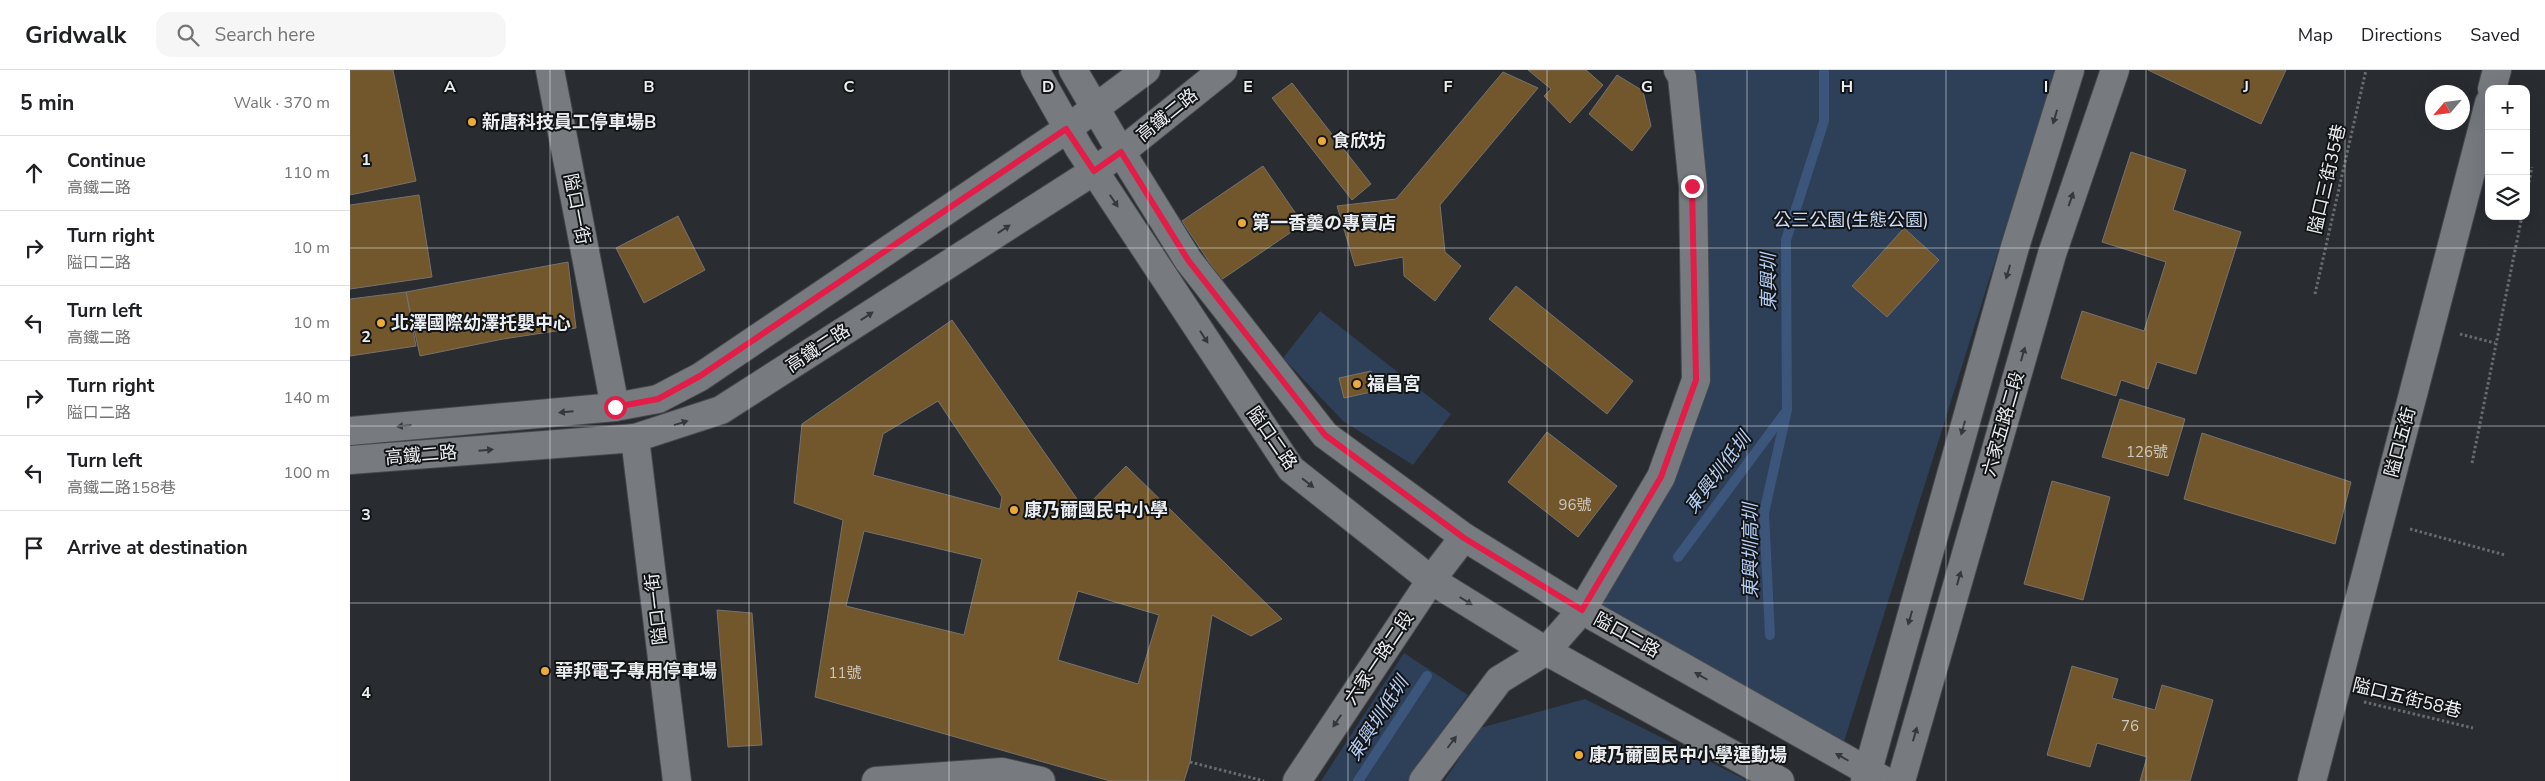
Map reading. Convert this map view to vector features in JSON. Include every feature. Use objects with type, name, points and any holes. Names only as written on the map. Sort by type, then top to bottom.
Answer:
[{"type":"street","name":"隘口一街","points":[[550,70],[615,407]]},
{"type":"street","name":"隘口二路","points":[[1034,70],[1066,129],[1291,469],[1431,580],[1546,651],[1780,781]]},
{"type":"street","name":"隘口二路","points":[[1073,70],[1188,260],[1325,435],[1464,538],[1582,610],[1872,778]]},
{"type":"street","name":"高鐵二路","points":[[350,431],[615,407],[658,399],[700,376],[1066,129],[1146,70]]},
{"type":"street","name":"高鐵二路","points":[[350,460],[635,438],[721,410],[1094,171],[1121,152],[1223,70]]},
{"type":"street","points":[[1423,781],[1500,680],[1546,651],[1582,610],[1661,477],[1696,380],[1692,186],[1682,77],[1678,70]]},
{"type":"street","name":"六家五路二段","points":[[1872,778],[2015,247],[2070,70]]},
{"type":"street","name":"六家五路二段","points":[[1902,781],[2052,254],[2115,70]]},
{"type":"street","points":[[2493,85],[2497,70]]},
{"type":"street","name":"隘口五街","points":[[2312,781],[2485,118]]},
{"type":"street","name":"隘口一街","points":[[635,438],[677,781]]},
{"type":"street","name":"六家一路二段","points":[[1297,781],[1431,580],[1464,538]]},
{"type":"street","points":[[876,781],[1002,772],[1041,781]]},
{"type":"path","name":"隘口三街35巷","points":[[2315,294],[2366,70]]},
{"type":"path","points":[[2530,177],[2532,167]]},
{"type":"path","points":[[2472,463],[2521,220]]},
{"type":"path","points":[[2430,326],[2495,343]]},
{"type":"path","points":[[2380,520],[2505,555]]},
{"type":"path","name":"隘口五街58巷","points":[[2335,694],[2474,728]]},
{"type":"path","points":[[1190,762],[1264,781]]},
{"type":"green space","name":"公三公園(生態公園)","points":[[1691,70],[2055,70],[1843,745],[1595,603],[1707,383]]},
{"type":"green space","points":[[1320,311],[1451,414],[1413,465],[1343,421],[1283,358]]},
{"type":"green space","points":[[1404,653],[1468,695],[1407,781],[1321,781]]},
{"type":"green space","name":"康乃薾國民中小學運動場","points":[[1585,699],[1748,781],[1444,781],[1480,728]]},
{"type":"building","points":[[350,70],[393,70],[416,181],[350,195]]},
{"type":"building","points":[[1528,70],[1586,70],[1603,85],[1570,123],[1544,96],[1551,89]]},
{"type":"building","points":[[2148,70],[2286,70],[2261,124]]},
{"type":"building","points":[[1503,72],[1538,88],[1440,205],[1445,252],[1461,266],[1435,301],[1404,276],[1403,257],[1355,266],[1337,206],[1396,199]]},
{"type":"building","points":[[1617,75],[1643,91],[1651,126],[1632,151],[1589,114]]},
{"type":"building","name":"食欣坊","points":[[1292,83],[1371,184],[1352,200],[1272,98]]},
{"type":"building","points":[[2131,152],[2186,170],[2173,210],[2241,232],[2196,374],[2157,362],[2148,389],[2121,380],[2116,396],[2061,378],[2082,311],[2144,331],[2166,262],[2102,242]]},
{"type":"building","name":"第一香羹の專賣店","points":[[1263,166],[1303,224],[1221,280],[1182,221]]},
{"type":"building","points":[[419,195],[432,277],[350,289],[350,205]]},
{"type":"building","points":[[678,216],[705,270],[644,303],[616,248]]},
{"type":"building","points":[[1904,228],[1939,260],[1887,317],[1852,286]]},
{"type":"building","points":[[568,262],[576,328],[503,339],[420,356],[406,292]]},
{"type":"building","points":[[1516,286],[1633,381],[1607,414],[1489,319]]},
{"type":"building","name":"北澤國際幼澤托嬰中心","points":[[406,292],[416,346],[350,356],[350,299]]},
{"type":"building","points":[[952,320],[1084,509],[1126,466],[1282,619],[1251,636],[1212,615],[1190,762],[1184,781],[1110,781],[815,697],[843,520],[794,503],[802,424]],"holes":[[[938,401],[1002,497],[1000,509],[873,475],[883,434]],[[864,531],[982,559],[964,635],[846,606]],[[1078,591],[1159,615],[1138,684],[1058,660]]]},
{"type":"building","name":"福昌宮","points":[[1371,371],[1376,391],[1344,398],[1339,378]]},
{"type":"building","points":[[2120,399],[2185,419],[2168,476],[2102,457]]},
{"type":"building","points":[[1547,432],[1617,486],[1578,537],[1508,482]]},
{"type":"building","points":[[2202,433],[2351,482],[2335,544],[2184,499]]},
{"type":"building","points":[[2052,481],[2110,497],[2083,600],[2024,584]]},
{"type":"building","points":[[717,610],[752,613],[762,745],[728,747]]},
{"type":"building","points":[[2072,666],[2118,679],[2112,698],[2155,710],[2162,685],[2213,700],[2190,781],[2140,781],[2147,757],[2097,743],[2090,767],[2047,755]]},
{"type":"waterway","name":"東興圳","points":[[1770,635],[1764,513],[1787,410],[1786,240],[1824,121],[1824,70]]},
{"type":"waterway","name":"東興圳低圳","points":[[1678,557],[1785,413]]},
{"type":"waterway","name":"東興圳低圳","points":[[1358,781],[1427,676]]},
{"type":"place","name":"新唐科技員工停車場B","points":[[472,122]]},
{"type":"place","name":"食欣坊","points":[[1322,141]]},
{"type":"place","name":"第一香羹の專賣店","points":[[1242,223]]},
{"type":"place","name":"北澤國際幼澤托嬰中心","points":[[381,323]]},
{"type":"place","name":"福昌宮","points":[[1357,384]]},
{"type":"place","name":"康乃薾國民中小學","points":[[1014,510]]},
{"type":"place","name":"華邦電子專用停車場","points":[[545,671]]},
{"type":"place","name":"康乃薾國民中小學運動場","points":[[1579,755]]},
{"type":"route","points":[[615,407],[658,399],[700,376],[1066,129],[1094,171],[1121,152],[1188,260],[1325,435],[1464,538],[1582,610],[1661,477],[1696,380],[1696,295],[1692,186]]},
{"type":"water label","name":"東興圳高圳","points":[[1751,551]]}]
